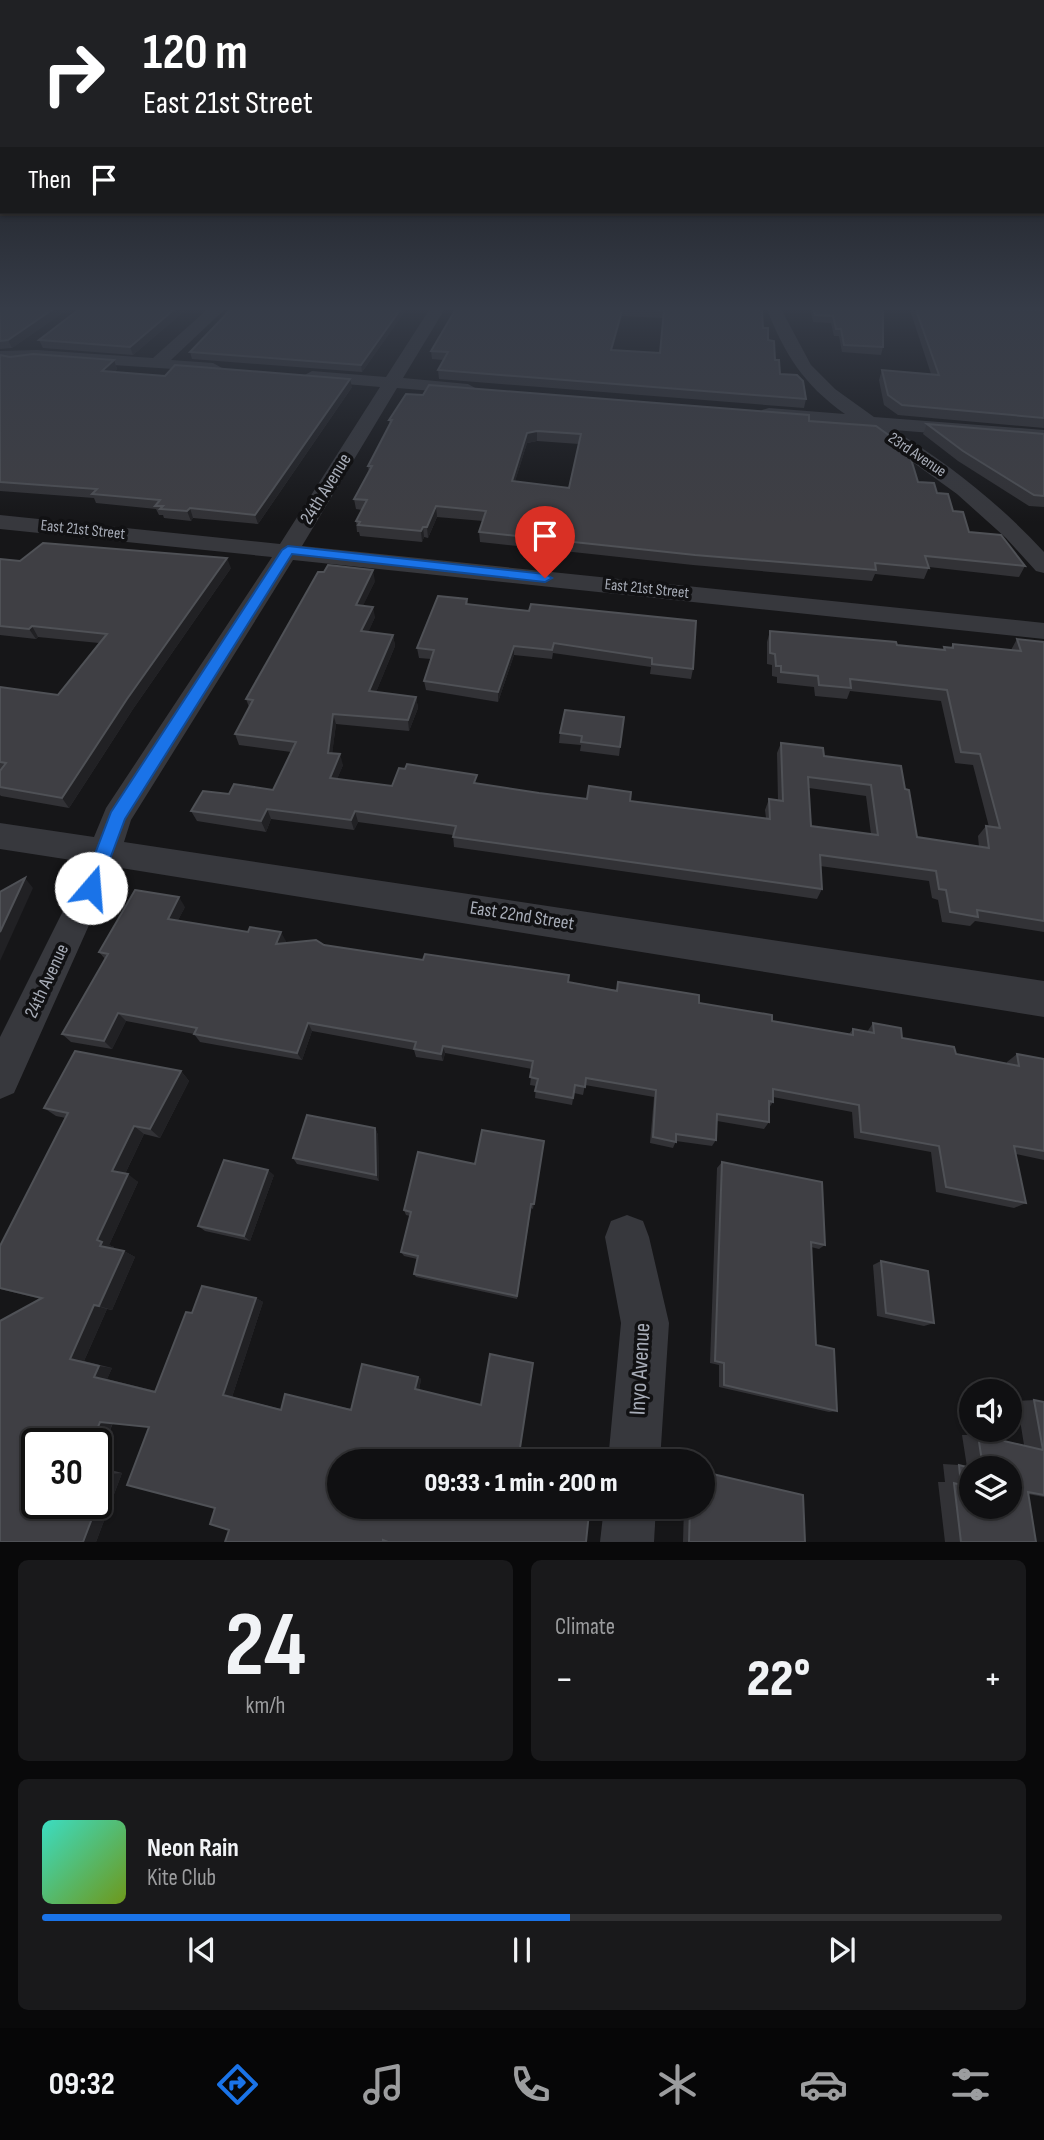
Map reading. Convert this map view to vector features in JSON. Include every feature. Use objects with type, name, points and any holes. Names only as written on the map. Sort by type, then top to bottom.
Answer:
[{"type":"street","points":[[343,379],[488,390]]},
{"type":"street","name":"24th Avenue","points":[[0,1079],[91,888],[117,817],[394,379]]},
{"type":"street","name":"23rd Avenue","points":[[814,379],[868,422],[962,486],[1002,521],[1044,566]]},
{"type":"street","points":[[745,412],[1044,436]]},
{"type":"street","name":"East 21st Street","points":[[0,522],[1044,631]]},
{"type":"street","name":"East 22nd Street","points":[[0,836],[1044,999]]},
{"type":"street","name":"Inyo Avenue","points":[[628,1237],[645,1323],[635,1449]]},
{"type":"street","points":[[627,1542],[629,1519]]},
{"type":"building","points":[[0,379],[350,379],[255,515],[190,508],[187,511],[160,509],[163,506],[155,506],[160,500],[92,494],[97,489],[0,482]]},
{"type":"building","points":[[552,379],[801,379],[806,399]]},
{"type":"building","points":[[884,379],[1044,379],[1044,418],[902,405],[888,395]]},
{"type":"building","points":[[429,385],[809,415],[809,421],[876,426],[908,449],[918,482],[934,483],[937,493],[948,494],[953,511],[963,512],[969,532],[1001,535],[1025,566],[925,556],[929,568],[875,563],[876,570],[695,555],[479,532],[486,511],[436,506],[427,527],[423,527],[421,531],[358,525],[360,522],[356,521],[367,500],[354,499],[372,466],[368,466],[392,420],[389,420],[406,394],[423,395]],"holes":[[[537,431],[581,434],[569,488],[512,481],[527,433]]]},
{"type":"building","points":[[927,424],[1044,434],[1044,496],[1034,495],[963,451]]},
{"type":"building","points":[[43,543],[227,558],[127,699],[62,798],[0,787],[0,771],[6,763],[0,762],[0,687],[58,695],[107,634],[32,626],[29,629],[0,626],[0,559],[20,561]]},
{"type":"building","points":[[328,565],[373,570],[356,605],[373,607],[361,631],[393,635],[369,691],[416,697],[408,720],[333,714],[328,753],[340,754],[330,778],[392,786],[399,768],[405,769],[407,764],[477,775],[474,783],[539,793],[587,799],[589,786],[631,792],[630,801],[770,819],[769,799],[783,801],[781,743],[823,748],[824,756],[901,766],[905,789],[909,790],[917,837],[989,848],[986,826],[1000,828],[980,754],[961,752],[947,690],[850,679],[851,688],[819,685],[818,676],[781,672],[781,666],[776,666],[775,654],[770,653],[770,631],[896,642],[897,645],[945,650],[944,647],[953,648],[953,644],[1021,651],[1017,639],[1044,642],[1044,921],[977,910],[978,917],[950,912],[946,890],[939,889],[936,871],[820,855],[822,889],[453,837],[456,826],[355,811],[351,820],[267,809],[261,821],[191,811],[203,791],[229,794],[234,784],[273,790],[296,742],[235,734],[253,700],[246,699],[318,572],[324,572]],"holes":[[[808,777],[871,785],[878,835],[811,826]]]},
{"type":"building","points":[[438,596],[467,599],[466,604],[529,611],[531,604],[696,621],[693,669],[652,664],[652,658],[554,643],[552,650],[514,646],[498,692],[424,681],[434,650],[417,648]]},
{"type":"building","points":[[565,710],[624,717],[620,747],[581,742],[582,736],[560,733]]},
{"type":"building","points":[[25,878],[0,932],[0,892]]},
{"type":"building","points":[[135,890],[179,897],[168,919],[248,932],[250,927],[281,932],[276,944],[316,940],[324,945],[423,960],[425,954],[569,975],[568,982],[617,991],[618,982],[699,995],[699,1003],[772,1015],[772,1021],[853,1035],[853,1029],[874,1033],[873,1023],[901,1028],[902,1038],[954,1047],[956,1054],[1019,1066],[1017,1054],[1044,1059],[1044,1151],[1014,1146],[1026,1203],[946,1187],[939,1146],[861,1132],[859,1105],[773,1089],[773,1102],[769,1101],[769,1122],[717,1114],[716,1140],[676,1134],[676,1142],[653,1137],[656,1090],[586,1078],[585,1087],[575,1085],[573,1098],[535,1091],[538,1079],[530,1077],[533,1061],[443,1046],[441,1054],[414,1049],[416,1042],[308,1023],[297,1053],[194,1034],[197,1028],[118,1013],[104,1041],[62,1034],[108,954],[99,952]]},
{"type":"building","points":[[75,1051],[181,1071],[150,1129],[134,1126],[112,1171],[128,1174],[97,1240],[102,1242],[100,1246],[124,1251],[99,1306],[94,1305],[70,1359],[99,1366],[94,1377],[155,1392],[186,1312],[192,1313],[202,1286],[256,1298],[223,1395],[281,1410],[285,1394],[351,1410],[362,1364],[418,1377],[415,1389],[481,1405],[490,1354],[533,1363],[520,1449],[327,1449],[327,1519],[588,1519],[586,1542],[225,1542],[229,1530],[210,1524],[215,1508],[127,1485],[149,1427],[100,1422],[98,1428],[21,1428],[21,1519],[92,1519],[83,1542],[0,1542],[0,1321],[42,1298],[0,1288],[0,1246],[68,1113],[44,1108]]},
{"type":"building","points":[[307,1115],[375,1128],[376,1175],[293,1158]]},
{"type":"building","points":[[482,1130],[544,1141],[517,1296],[414,1274],[418,1256],[401,1252],[411,1212],[404,1210],[418,1152],[475,1164]]},
{"type":"building","points":[[224,1160],[268,1170],[244,1236],[198,1226]]},
{"type":"building","points":[[722,1162],[822,1182],[825,1245],[811,1242],[816,1345],[834,1349],[837,1411],[724,1385],[724,1363],[715,1361]]},
{"type":"building","points":[[881,1261],[928,1271],[934,1323],[886,1313]]},
{"type":"building","points":[[1034,1400],[1044,1402],[1044,1495],[1028,1492],[1036,1542],[961,1542],[954,1483],[959,1484],[959,1519],[1022,1519],[1022,1456],[981,1456],[979,1442],[1008,1442],[1043,1450]]},
{"type":"building","points":[[715,1475],[803,1495],[805,1542],[689,1542],[690,1519],[715,1519]]},
{"type":"route","points":[[91,888],[117,817],[288,550],[545,578]]}]
